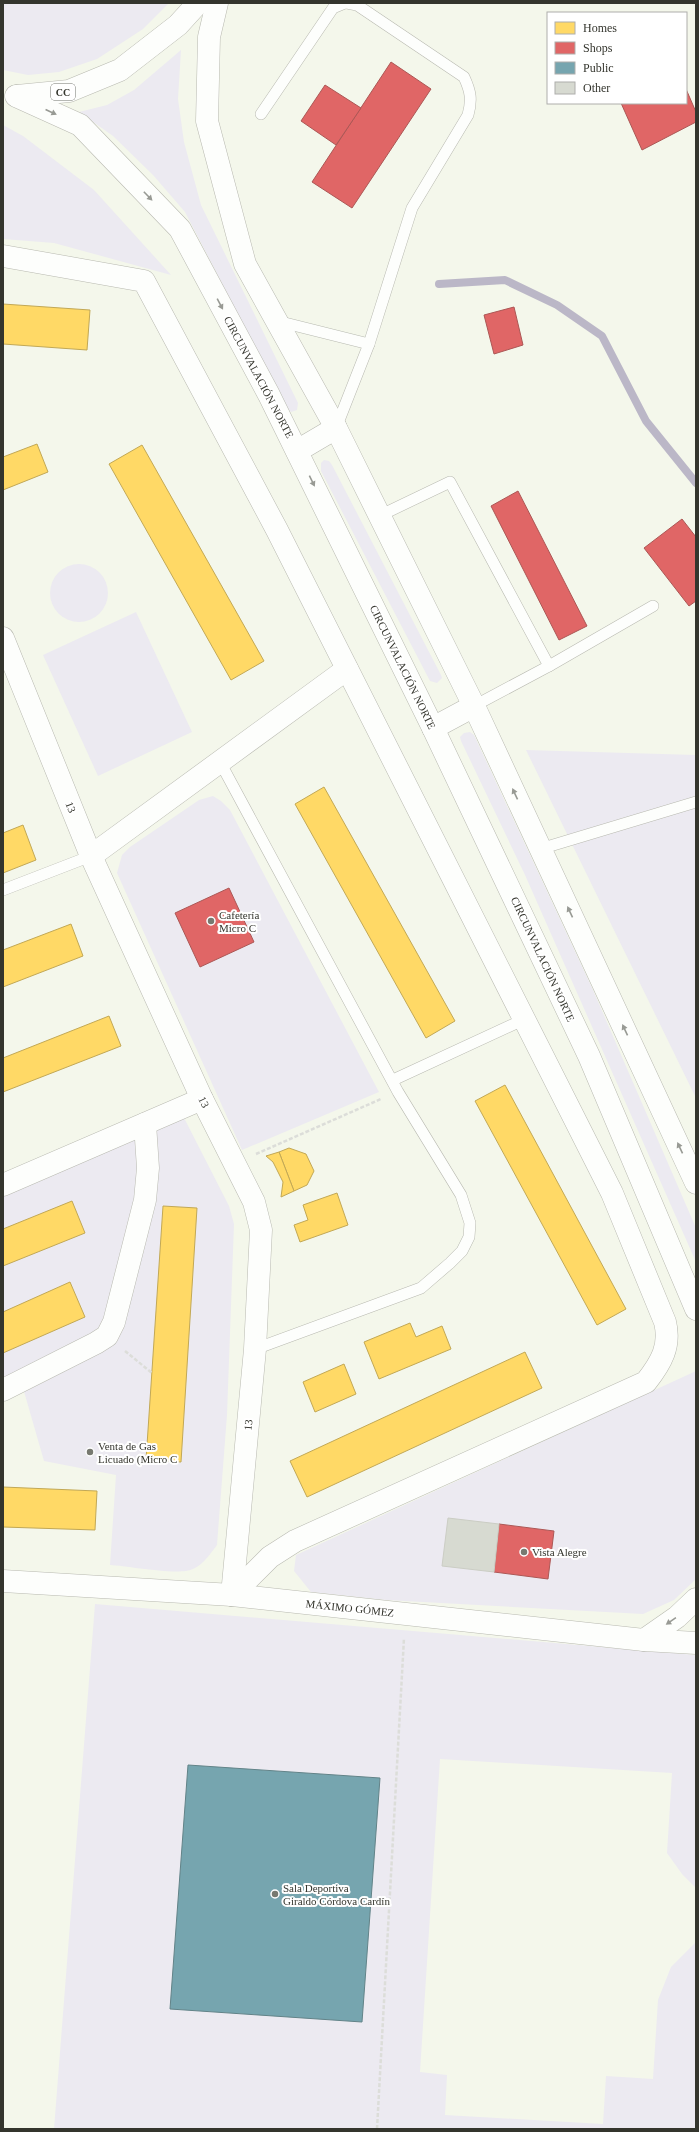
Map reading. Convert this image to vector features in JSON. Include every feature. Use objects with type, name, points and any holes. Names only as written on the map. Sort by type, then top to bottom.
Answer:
[{"type":"main road","name":"CC","points":[[9,93],[69,91],[120,70],[178,25],[198,3]]},
{"type":"main road","points":[[217,3],[209,37],[207,120],[246,264],[336,428],[474,706],[696,1183]]},
{"type":"main road","name":"CIRCUNVALACIÓN NORTE","points":[[9,93],[80,125],[180,229],[269,395],[433,728],[589,1056],[696,1309]]},
{"type":"main road","points":[[3,256],[144,281],[277,530],[612,1192],[665,1322],[668,1333],[665,1351],[658,1367],[646,1382],[295,1541],[270,1558],[232,1595]]},
{"type":"main road","points":[[297,451],[336,428]]},
{"type":"main road","name":"13","points":[[3,638],[91,856],[202,1099],[254,1202],[261,1230],[255,1349],[232,1595]]},
{"type":"main road","points":[[91,856],[347,669]]},
{"type":"main road","points":[[433,728],[474,706]]},
{"type":"main road","points":[[3,1185],[202,1099]]},
{"type":"main road","points":[[3,1390],[107,1336],[114,1322],[145,1200],[148,1168],[145,1124]]},
{"type":"main road","name":"MÁXIMO GÓMEZ","points":[[3,1581],[232,1595],[644,1640],[696,1643]]},
{"type":"main road","points":[[644,1640],[677,1617],[696,1600]]},
{"type":"lane","points":[[261,114],[333,8],[346,3],[356,5],[464,77],[471,91],[471,103],[468,115],[412,208],[369,344],[336,428]]},
{"type":"lane","points":[[277,321],[369,344]]},
{"type":"lane","points":[[379,516],[450,482],[549,666]]},
{"type":"lane","points":[[474,706],[549,666],[653,606]]},
{"type":"lane","points":[[220,762],[393,1080],[398,1092],[461,1195],[470,1223],[469,1237],[462,1251],[432,1280],[421,1288],[255,1349]]},
{"type":"lane","points":[[540,849],[696,802]]},
{"type":"lane","points":[[3,890],[91,856]]},
{"type":"lane","points":[[393,1080],[525,1019]]},
{"type":"path","points":[[234,1163],[398,1092]]},
{"type":"path","points":[[107,1336],[152,1373]]},
{"type":"path","points":[[377,2129],[405,1614]]},
{"type":"shaded area","points":[[3,3],[169,3],[143,29],[97,59],[59,72],[28,75],[3,70]]},
{"type":"shaded area","points":[[181,50],[178,99],[184,142],[201,205],[298,403],[297,410],[291,412],[286,407],[185,212],[153,175],[113,136],[79,112],[107,105],[134,90]]},
{"type":"shaded area","points":[[3,125],[23,136],[94,190],[171,275],[54,243],[3,239]]},
{"type":"shaded area","points":[[324,460],[329,461],[332,465],[441,675],[442,678],[437,683],[430,681],[321,471],[321,463]]},
{"type":"shaded area","points":[[79,564],[90,566],[103,577],[106,582],[108,593],[106,604],[95,617],[90,620],[79,622],[68,620],[55,609],[52,604],[50,593],[52,582],[63,569],[68,566]]},
{"type":"shaded area","points":[[136,612],[192,732],[98,776],[43,655]]},
{"type":"shaded area","points":[[470,732],[474,735],[593,990],[696,1228],[696,1262],[525,875],[461,741],[460,737],[464,733]]},
{"type":"shaded area","points":[[526,750],[696,755],[696,1098]]},
{"type":"shaded area","points":[[213,796],[221,801],[230,810],[379,1092],[242,1150],[117,873],[122,855],[130,847],[199,800]]},
{"type":"shaded area","points":[[180,1110],[229,1206],[234,1224],[227,1415],[217,1545],[197,1567],[193,1569],[186,1571],[165,1571],[110,1565],[116,1475],[44,1461],[21,1381],[3,1390],[3,1185]]},
{"type":"shaded area","points":[[696,1371],[696,1579],[674,1600],[643,1614],[386,1600],[311,1592],[294,1571],[296,1555]]},
{"type":"shaded area","points":[[95,1604],[696,1655],[696,1888],[682,1874],[667,1853],[672,1773],[440,1759],[420,2072],[447,2075],[445,2115],[603,2124],[606,2076],[653,2079],[658,2000],[671,1967],[696,1942],[696,2129],[54,2129]]},
{"type":"building: Homes","points":[[3,304],[90,310],[87,350],[3,344]]},
{"type":"building: Homes","points":[[37,444],[48,472],[3,490],[3,457]]},
{"type":"building: Homes","points":[[142,445],[264,661],[231,680],[109,464]]},
{"type":"building: Homes","points":[[324,787],[455,1021],[426,1038],[295,804]]},
{"type":"building: Homes","points":[[23,825],[36,860],[3,873],[3,833]]},
{"type":"building: Homes","points":[[71,924],[83,956],[3,987],[3,950]]},
{"type":"building: Homes","points":[[109,1016],[121,1046],[3,1092],[3,1058]]},
{"type":"building: Homes","points":[[505,1085],[626,1309],[597,1325],[475,1101]]},
{"type":"building: Homes","points":[[289,1148],[306,1154],[314,1171],[307,1185],[294,1191],[279,1152]]},
{"type":"building: Homes","points":[[279,1152],[294,1191],[281,1197],[283,1182],[273,1162],[266,1156]]},
{"type":"building: Homes","points":[[337,1193],[348,1225],[300,1242],[294,1225],[308,1220],[303,1205]]},
{"type":"building: Homes","points":[[72,1201],[85,1233],[3,1266],[3,1229]]},
{"type":"building: Homes","points":[[163,1206],[197,1208],[181,1462],[146,1460]]},
{"type":"building: Homes","points":[[70,1282],[85,1317],[3,1353],[3,1312]]},
{"type":"building: Homes","points":[[410,1323],[416,1337],[442,1326],[451,1349],[379,1379],[364,1342]]},
{"type":"building: Homes","points":[[525,1352],[542,1388],[307,1497],[290,1461]]},
{"type":"building: Homes","points":[[344,1364],[356,1394],[315,1412],[303,1382]]},
{"type":"building: Homes","points":[[3,1487],[97,1491],[95,1530],[3,1527]]},
{"type":"building: Shops","points":[[391,62],[431,89],[352,208],[312,182]]},
{"type":"building: Shops","points":[[325,85],[361,108],[336,145],[301,121]]},
{"type":"building: Shops","points":[[687,91],[696,112],[696,122],[642,150],[621,104],[687,104]]},
{"type":"building: Shops","points":[[514,307],[523,345],[494,354],[484,315]]},
{"type":"building: Shops","points":[[518,491],[587,626],[559,640],[491,506]]},
{"type":"building: Shops","points":[[682,519],[696,537],[696,601],[689,606],[644,548]]},
{"type":"building: Shops","points":[[229,888],[254,942],[200,967],[175,913]]},
{"type":"building: Shops","name":"Vista Alegre","points":[[499,1524],[554,1531],[548,1579],[494,1572]]},
{"type":"building: Public","name":"Sala Deportiva Giraldo Córdova Cardín","points":[[188,1765],[380,1778],[362,2022],[170,2009]]},
{"type":"building: Other","points":[[448,1518],[499,1524],[494,1572],[442,1566]]},
{"type":"waterway","points":[[439,284],[505,280],[557,305],[602,336],[646,421],[696,483]]},
{"type":"place","name":"Cafetería Micro C","points":[[211,921]]},
{"type":"place","name":"Venta de Gas Licuado (Micro C","points":[[90,1452]]},
{"type":"place","name":"Vista Alegre","points":[[524,1552]]},
{"type":"place","name":"Sala Deportiva Giraldo Córdova Cardín","points":[[275,1894]]}]
